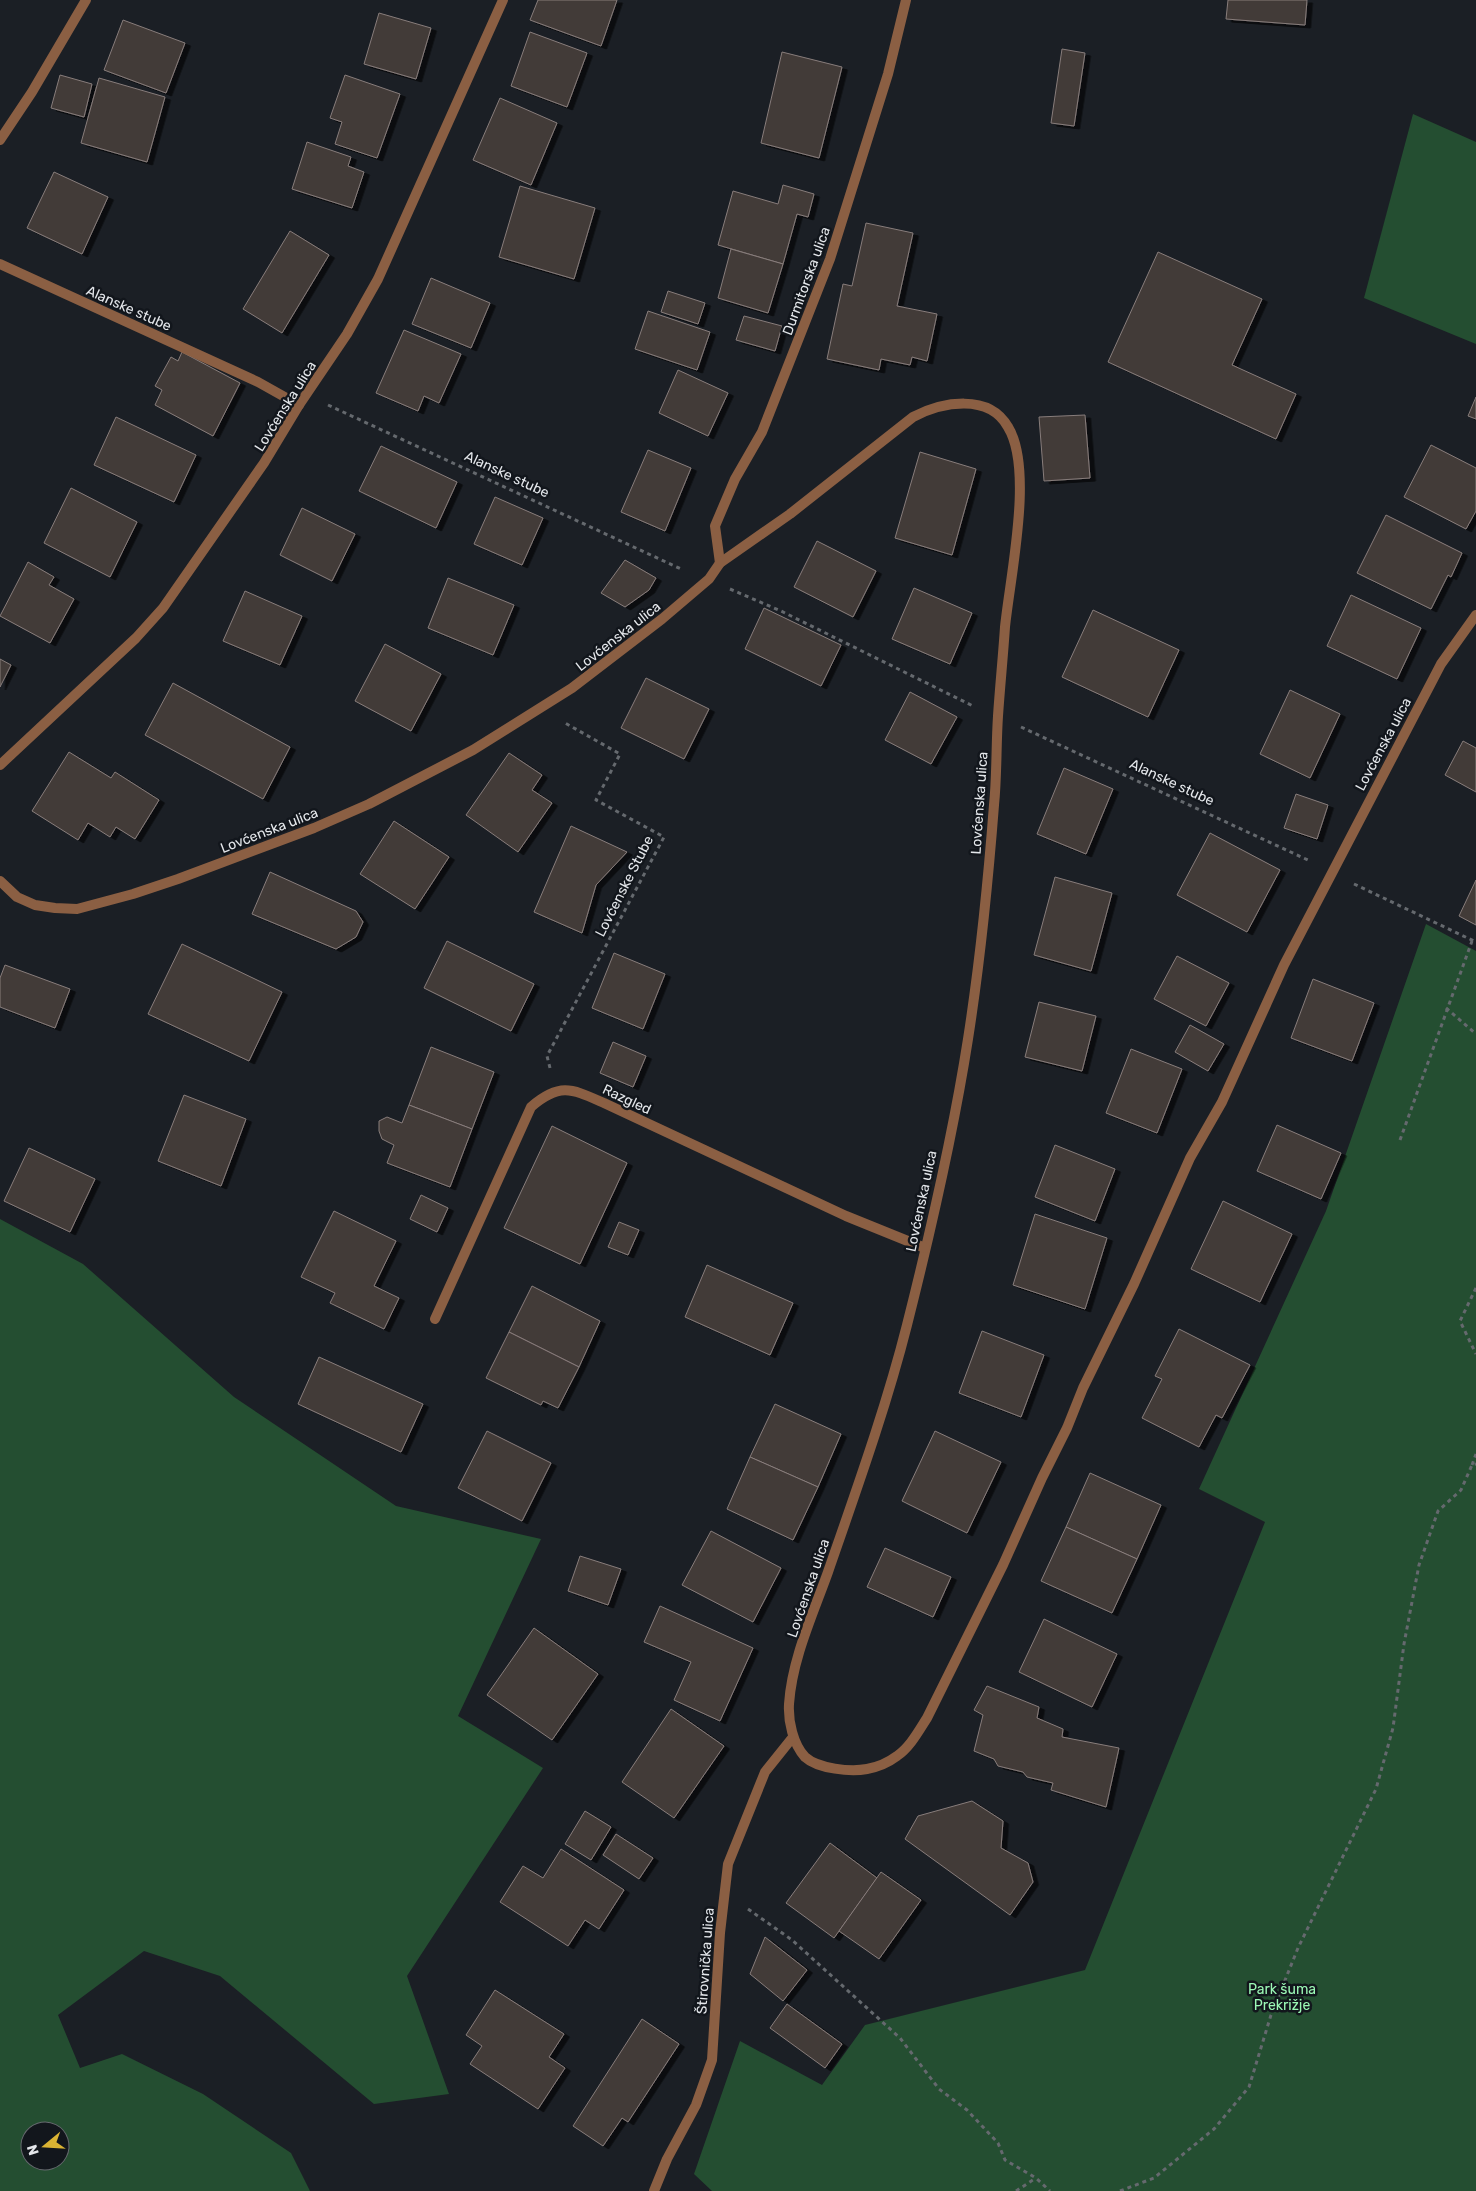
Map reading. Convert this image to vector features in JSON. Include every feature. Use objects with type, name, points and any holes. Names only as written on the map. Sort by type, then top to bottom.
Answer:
[{"type":"street","points":[[0,140],[32,92],[86,0]]},
{"type":"street","name":"Lovćenska ulica","points":[[0,765],[136,638],[163,608],[264,463],[299,405],[348,334],[378,279],[503,0]]},
{"type":"street","name":"Durmitorska ulica","points":[[720,563],[715,526],[735,478],[762,432],[830,259],[885,84],[906,0]]},
{"type":"street","name":"Alanske stube","points":[[0,264],[208,358],[299,405]]},
{"type":"street","name":"Lovćenska ulica","points":[[0,881],[17,897],[35,905],[77,909],[133,894],[268,846],[369,804],[473,750],[572,688],[662,619],[709,579],[720,563],[766,533],[856,465],[913,417],[930,408],[949,404],[972,404],[1001,416],[1010,429],[1018,452],[1017,538],[1004,637],[998,716],[995,803],[967,1041],[941,1181],[905,1330],[882,1408],[806,1631],[792,1682],[788,1708],[793,1737],[806,1759],[822,1765],[846,1770],[866,1770],[899,1755],[913,1741],[927,1718],[1003,1565],[1042,1478],[1068,1428],[1083,1388],[1134,1284],[1190,1158],[1222,1102],[1284,965],[1441,664],[1476,615]]},
{"type":"street","points":[[435,1319],[523,1122],[531,1107],[554,1090]]},
{"type":"street","name":"Razgled","points":[[554,1090],[576,1091],[604,1102],[846,1216],[926,1248]]},
{"type":"street","name":"Štirovnička ulica","points":[[654,2191],[667,2159],[696,2105],[712,2060],[728,1864],[765,1772],[793,1737]]},
{"type":"path","name":"Alanske stube","points":[[327,404],[684,570]]},
{"type":"path","points":[[728,588],[781,611],[984,711]]},
{"type":"path","name":"Lovćenske Stube","points":[[540,708],[620,754],[596,800],[664,837],[547,1056],[554,1090]]},
{"type":"path","name":"Alanske stube","points":[[1014,723],[1318,865]]},
{"type":"path","points":[[1353,883],[1474,942],[1446,1008],[1400,1140]]},
{"type":"path","points":[[1446,1008],[1476,1034]]},
{"type":"path","points":[[1476,1288],[1460,1321],[1476,1354]]},
{"type":"path","points":[[1120,2191],[1154,2178],[1214,2129],[1249,2087],[1271,2015],[1298,1948],[1376,1789],[1393,1728],[1404,1644],[1419,1565],[1438,1511],[1461,1490],[1474,1464],[1476,1454]]},
{"type":"path","points":[[725,1892],[792,1940],[900,2038],[939,2089],[967,2110],[998,2143],[1005,2160],[1036,2178],[1050,2191]]},
{"type":"path","points":[[1016,2191],[1036,2178]]},
{"type":"green space","points":[[1413,114],[1476,142],[1476,344],[1364,298]]},
{"type":"green space","name":"Park šuma Prekrižje","points":[[1426,924],[1476,951],[1476,2191],[712,2191],[694,2174],[740,2041],[822,2085],[865,2025],[1085,1970],[1265,1522],[1199,1489],[1326,1211]]},
{"type":"green space","points":[[0,1219],[83,1264],[234,1397],[396,1506],[541,1539],[458,1716],[543,1768],[407,1976],[449,2094],[374,2104],[220,1976],[144,1951],[58,2015],[80,2068],[122,2054],[203,2094],[291,2153],[310,2191],[0,2191]]},
{"type":"building","points":[[538,0],[617,0],[601,46],[530,20]]},
{"type":"building","points":[[1228,0],[1307,0],[1305,25],[1226,19]]},
{"type":"building","points":[[379,13],[431,28],[416,79],[364,64]]},
{"type":"building","points":[[123,20],[185,43],[166,93],[104,70]]},
{"type":"building","points":[[530,32],[587,53],[567,107],[511,86]]},
{"type":"building","points":[[1062,49],[1085,53],[1074,126],[1051,123]]},
{"type":"building","points":[[782,52],[842,67],[819,158],[761,143]]},
{"type":"building","points":[[60,75],[92,84],[84,117],[51,108]]},
{"type":"building","points":[[345,75],[400,94],[377,158],[335,144],[342,122],[330,118]]},
{"type":"building","points":[[99,78],[165,97],[147,162],[81,143]]},
{"type":"building","points":[[500,98],[557,123],[531,185],[473,160]]},
{"type":"building","points":[[307,142],[351,157],[348,166],[364,172],[352,208],[292,189]]},
{"type":"building","points":[[54,172],[108,197],[82,254],[27,228]]},
{"type":"building","points":[[783,185],[814,194],[808,217],[797,214],[783,264],[718,245],[733,191],[778,204]]},
{"type":"building","points":[[520,186],[595,208],[574,279],[499,257]]},
{"type":"building","points":[[866,223],[913,233],[897,306],[937,314],[927,361],[912,357],[910,365],[881,359],[879,370],[827,359],[843,284],[852,286]]},
{"type":"building","points":[[290,231],[329,255],[282,333],[243,309]]},
{"type":"building","points":[[731,249],[783,264],[768,313],[718,298]]},
{"type":"building","points":[[1158,252],[1262,299],[1232,365],[1296,394],[1276,439],[1108,362]]},
{"type":"building","points":[[431,278],[490,303],[471,348],[412,324]]},
{"type":"building","points":[[668,291],[705,303],[698,324],[661,312]]},
{"type":"building","points":[[648,311],[710,332],[697,370],[635,349]]},
{"type":"building","points":[[744,316],[782,326],[775,351],[736,340]]},
{"type":"building","points":[[404,330],[461,354],[439,403],[424,396],[418,411],[376,393]]},
{"type":"building","points":[[182,352],[240,383],[213,436],[155,405],[162,390],[155,386],[171,357],[178,361]]},
{"type":"building","points":[[678,370],[728,393],[708,436],[659,413]]},
{"type":"building","points":[[1476,397],[1476,419],[1468,416]]},
{"type":"building","points":[[1085,415],[1090,478],[1044,481],[1039,417]]},
{"type":"building","points":[[116,417],[196,455],[174,502],[94,465]]},
{"type":"building","points":[[1431,445],[1476,468],[1476,511],[1466,529],[1404,497]]},
{"type":"building","points":[[381,446],[457,482],[436,528],[359,491]]},
{"type":"building","points":[[648,450],[691,468],[665,531],[621,512]]},
{"type":"building","points":[[920,452],[976,469],[952,555],[895,538]]},
{"type":"building","points":[[71,488],[137,522],[110,577],[44,543]]},
{"type":"building","points":[[495,497],[543,518],[522,565],[474,544]]},
{"type":"building","points":[[302,508],[355,534],[332,581],[280,555]]},
{"type":"building","points":[[1386,515],[1462,553],[1451,577],[1448,575],[1431,609],[1357,573]]},
{"type":"building","points":[[817,541],[876,571],[853,617],[794,587]]},
{"type":"building","points":[[625,560],[656,578],[649,590],[625,607],[601,593]]},
{"type":"building","points":[[28,562],[54,577],[49,585],[74,599],[50,643],[0,616]]},
{"type":"building","points":[[448,578],[514,605],[493,655],[428,628]]},
{"type":"building","points":[[914,588],[972,613],[950,664],[892,639]]},
{"type":"building","points":[[245,591],[302,616],[280,665],[223,641]]},
{"type":"building","points":[[1351,595],[1421,628],[1397,679],[1327,646]]},
{"type":"building","points":[[764,608],[841,645],[821,686],[745,649]]},
{"type":"building","points":[[1093,610],[1179,650],[1148,717],[1062,677]]},
{"type":"building","points":[[385,644],[441,674],[411,731],[355,701]]},
{"type":"building","points":[[0,659],[11,665],[0,687]]},
{"type":"building","points":[[646,678],[709,709],[684,759],[621,728]]},
{"type":"building","points":[[173,683],[290,747],[263,799],[145,735]]},
{"type":"building","points":[[1290,690],[1340,714],[1310,778],[1260,754]]},
{"type":"building","points":[[910,692],[957,717],[931,764],[885,740]]},
{"type":"building","points":[[1463,741],[1476,748],[1476,792],[1445,775]]},
{"type":"building","points":[[69,752],[111,778],[115,772],[159,800],[135,839],[116,827],[110,837],[88,823],[78,840],[32,811]]},
{"type":"building","points":[[509,753],[542,775],[532,790],[552,803],[518,852],[466,815]]},
{"type":"building","points":[[1064,768],[1113,789],[1086,854],[1037,834]]},
{"type":"building","points":[[1296,794],[1328,805],[1317,839],[1284,828]]},
{"type":"building","points":[[394,821],[449,857],[415,909],[360,874]]},
{"type":"building","points":[[571,826],[627,852],[596,885],[582,933],[534,912]]},
{"type":"building","points":[[1210,833],[1280,870],[1247,932],[1177,895]]},
{"type":"building","points":[[270,872],[356,911],[363,922],[356,937],[336,949],[252,914]]},
{"type":"building","points":[[1055,877],[1112,893],[1091,971],[1034,955]]},
{"type":"building","points":[[1476,880],[1476,925],[1459,916]]},
{"type":"building","points":[[447,941],[534,984],[511,1031],[424,988]]},
{"type":"building","points":[[182,944],[282,992],[249,1061],[148,1014]]},
{"type":"building","points":[[614,953],[665,974],[643,1029],[592,1008]]},
{"type":"building","points":[[1177,956],[1229,983],[1206,1026],[1154,999]]},
{"type":"building","points":[[5,965],[70,989],[55,1028],[0,1007],[0,978]]},
{"type":"building","points":[[1313,979],[1374,1003],[1352,1061],[1291,1038]]},
{"type":"building","points":[[1039,1002],[1096,1016],[1082,1071],[1025,1057]]},
{"type":"building","points":[[1190,1025],[1224,1044],[1208,1071],[1175,1052]]},
{"type":"building","points":[[613,1042],[646,1056],[633,1087],[600,1073]]},
{"type":"building","points":[[431,1047],[494,1072],[472,1129],[409,1105]]},
{"type":"building","points":[[1131,1049],[1182,1069],[1157,1133],[1106,1113]]},
{"type":"building","points":[[184,1095],[246,1119],[221,1186],[158,1161]]},
{"type":"building","points":[[409,1105],[472,1129],[450,1187],[387,1163],[394,1145],[382,1139],[379,1131],[379,1121],[387,1117],[402,1123]]},
{"type":"building","points":[[1277,1125],[1341,1153],[1321,1199],[1257,1171]]},
{"type":"building","points":[[552,1126],[627,1163],[580,1264],[504,1228]]},
{"type":"building","points":[[1055,1145],[1115,1169],[1095,1221],[1035,1197]]},
{"type":"building","points":[[29,1148],[95,1179],[70,1232],[4,1201]]},
{"type":"building","points":[[421,1195],[448,1208],[437,1232],[410,1219]]},
{"type":"building","points":[[1223,1201],[1292,1234],[1260,1302],[1191,1269]]},
{"type":"building","points":[[334,1211],[396,1241],[374,1286],[399,1298],[384,1329],[330,1303],[335,1293],[301,1277]]},
{"type":"building","points":[[1035,1214],[1107,1238],[1085,1309],[1013,1285]]},
{"type":"building","points":[[619,1222],[639,1230],[628,1255],[608,1247]]},
{"type":"building","points":[[707,1265],[793,1303],[770,1355],[685,1317]]},
{"type":"building","points":[[532,1286],[600,1321],[579,1367],[509,1332]]},
{"type":"building","points":[[1179,1329],[1250,1365],[1222,1418],[1216,1415],[1199,1447],[1142,1418],[1162,1379],[1155,1376]]},
{"type":"building","points":[[982,1331],[1044,1355],[1021,1417],[959,1393]]},
{"type":"building","points":[[509,1332],[579,1367],[558,1408],[543,1401],[541,1405],[486,1378]]},
{"type":"building","points":[[319,1357],[423,1404],[401,1452],[298,1404]]},
{"type":"building","points":[[775,1404],[841,1434],[818,1487],[750,1457]]},
{"type":"building","points":[[487,1431],[551,1463],[522,1521],[458,1488]]},
{"type":"building","points":[[935,1431],[1001,1462],[967,1533],[902,1501]]},
{"type":"building","points":[[750,1457],[818,1487],[793,1540],[727,1509]]},
{"type":"building","points":[[1090,1473],[1161,1505],[1137,1559],[1066,1527]]},
{"type":"building","points":[[1066,1527],[1137,1559],[1112,1613],[1041,1581]]},
{"type":"building","points":[[711,1531],[781,1568],[753,1622],[682,1585]]},
{"type":"building","points":[[885,1548],[951,1577],[933,1617],[867,1587]]},
{"type":"building","points":[[580,1556],[621,1569],[608,1605],[568,1591]]},
{"type":"building","points":[[660,1606],[753,1648],[720,1721],[674,1700],[691,1662],[644,1642]]},
{"type":"building","points":[[1044,1619],[1117,1654],[1092,1707],[1019,1672]]},
{"type":"building","points":[[534,1628],[598,1674],[552,1740],[487,1695]]},
{"type":"building","points":[[987,1686],[1039,1707],[1037,1718],[1063,1729],[1062,1737],[1119,1748],[1106,1807],[1051,1790],[1053,1783],[1027,1777],[1023,1772],[998,1766],[994,1759],[974,1751],[983,1715],[974,1710]]},
{"type":"building","points":[[671,1709],[724,1746],[674,1818],[622,1782]]},
{"type":"building","points":[[972,1801],[1003,1821],[1001,1848],[1028,1863],[1033,1882],[1010,1915],[905,1839],[918,1816]]},
{"type":"building","points":[[585,1811],[611,1827],[591,1860],[565,1844]]},
{"type":"building","points":[[616,1834],[653,1858],[639,1879],[603,1855]]},
{"type":"building","points":[[830,1843],[877,1878],[834,1938],[786,1903]]},
{"type":"building","points":[[561,1849],[624,1890],[599,1929],[585,1920],[568,1946],[500,1902],[523,1866],[543,1878]]},
{"type":"building","points":[[881,1872],[921,1900],[879,1959],[839,1931]]},
{"type":"building","points":[[765,1937],[807,1970],[783,2001],[750,1974]]},
{"type":"building","points":[[495,1990],[564,2034],[549,2057],[565,2068],[538,2109],[470,2064],[482,2046],[466,2035]]},
{"type":"building","points":[[787,2004],[842,2044],[825,2068],[770,2028]]},
{"type":"building","points":[[642,2019],[679,2044],[628,2122],[622,2118],[603,2146],[573,2126]]}]
